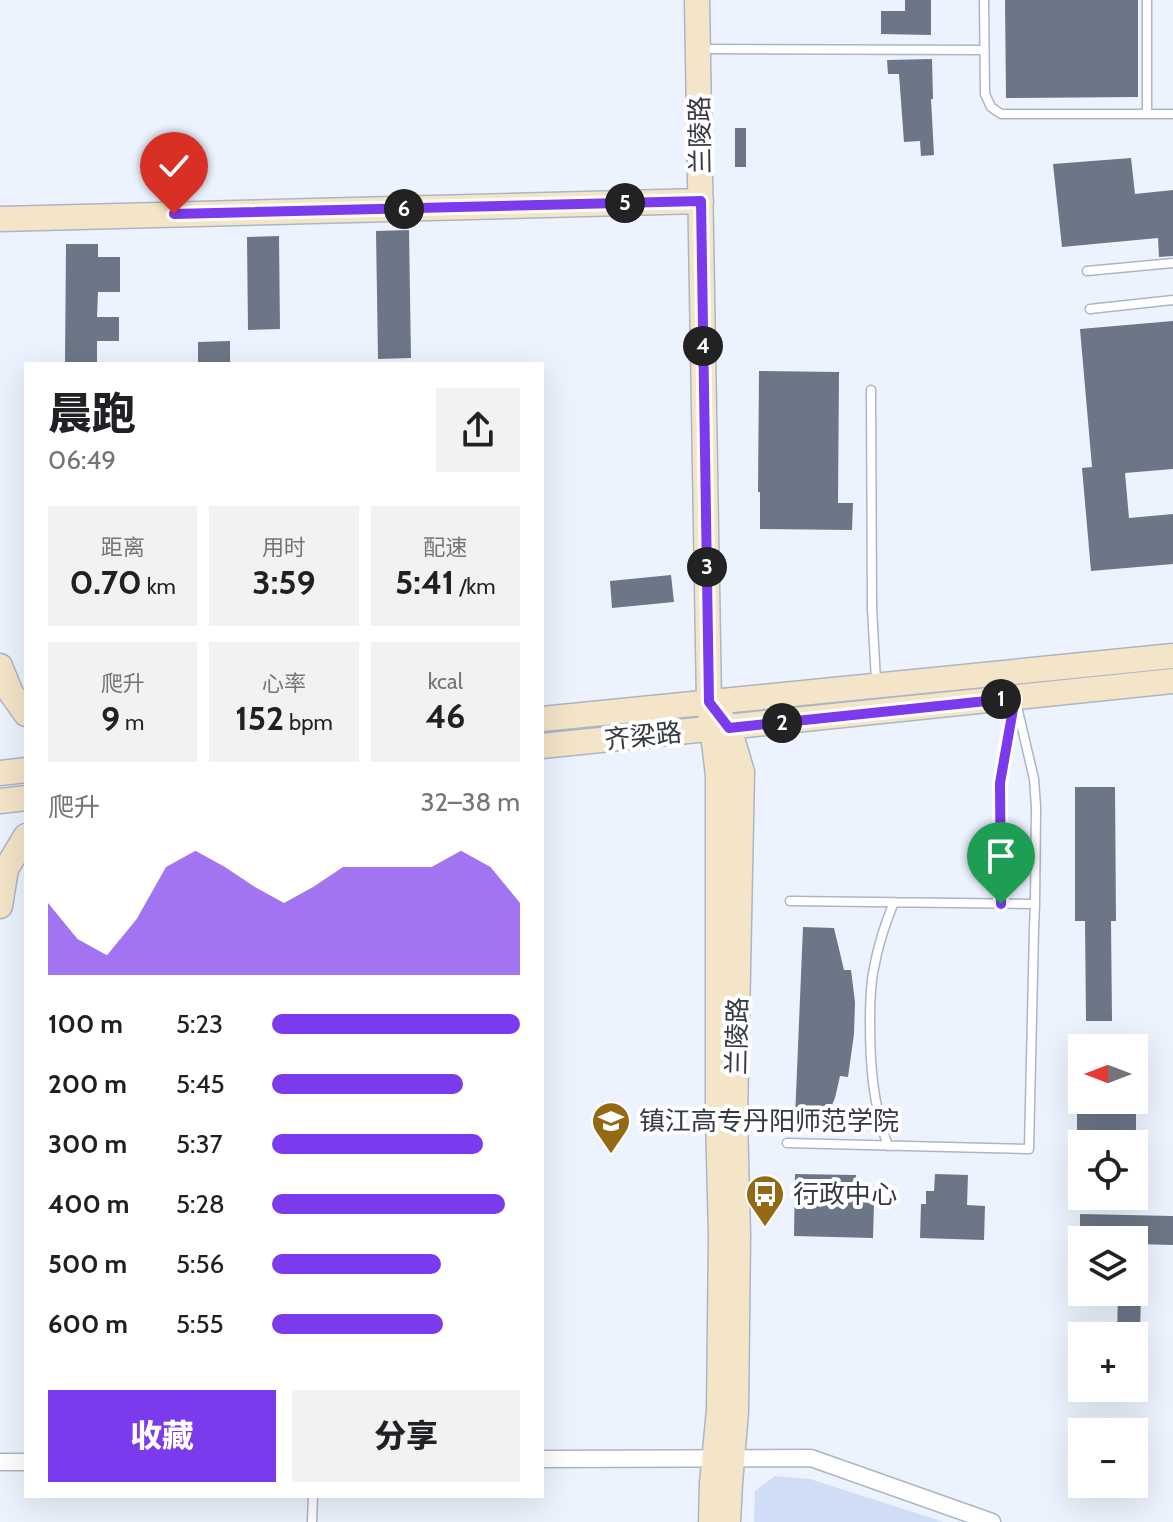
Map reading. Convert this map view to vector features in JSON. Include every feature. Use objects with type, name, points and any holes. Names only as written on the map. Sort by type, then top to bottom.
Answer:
[{"type":"street","name":"兰陵路","points":[[697,0],[709,702],[721,729],[718,775],[719,1410],[728,1522]]},
{"type":"street","points":[[0,219],[701,201]]},
{"type":"street","name":"齐梁路","points":[[544,719],[1173,656]]},
{"type":"street","points":[[0,666],[11,693],[24,711]]},
{"type":"street","name":"齐梁路","points":[[544,746],[1173,681]]},
{"type":"street","points":[[0,773],[24,770]]},
{"type":"street","points":[[0,801],[24,798]]},
{"type":"street","points":[[0,906],[6,869],[24,839]]},
{"type":"street","name":"兰陵路","points":[[711,1522],[712,1483],[723,1458]]},
{"type":"street","points":[[544,1459],[811,1458],[992,1522]]},
{"type":"street","points":[[0,1462],[24,1462]]},
{"type":"lane","points":[[984,0],[985,94],[991,107],[1001,114],[1173,114]]},
{"type":"lane","points":[[1147,0],[1147,114]]},
{"type":"lane","points":[[698,49],[984,50]]},
{"type":"lane","points":[[1087,271],[1173,263]]},
{"type":"lane","points":[[1090,309],[1173,300]]},
{"type":"lane","points":[[871,390],[872,608],[876,686]]},
{"type":"lane","points":[[1001,904],[1000,783],[1015,698]]},
{"type":"lane","points":[[787,1143],[1029,1149],[1036,807],[1034,779],[1015,698]]},
{"type":"lane","points":[[790,901],[1035,904]]},
{"type":"lane","points":[[888,1146],[878,1120],[872,1084],[870,1002],[873,970],[894,902]]},
{"type":"lane","points":[[312,1522],[313,1498]]},
{"type":"shaded area","points":[[775,1476],[810,1479],[944,1522],[754,1522],[755,1491]]},
{"type":"building","points":[[905,0],[931,0],[931,35],[881,34],[881,11],[905,11]]},
{"type":"building","points":[[1005,0],[1138,0],[1138,97],[1006,98]]},
{"type":"building","points":[[932,59],[934,155],[921,156],[920,141],[904,142],[899,74],[888,74],[887,60]]},
{"type":"building","points":[[735,128],[746,128],[746,167],[735,167]]},
{"type":"building","points":[[1131,158],[1135,194],[1173,190],[1173,256],[1159,257],[1158,238],[1062,247],[1053,164]]},
{"type":"building","points":[[409,230],[411,358],[378,359],[376,231]]},
{"type":"building","points":[[279,236],[280,329],[248,330],[247,237]]},
{"type":"building","points":[[66,244],[98,244],[98,257],[120,257],[120,292],[98,292],[97,317],[119,317],[119,341],[97,341],[97,362],[65,362]]},
{"type":"building","points":[[1173,321],[1173,469],[1125,473],[1129,518],[1173,514],[1173,564],[1091,571],[1082,468],[1092,467],[1080,329]]},
{"type":"building","points":[[230,341],[230,362],[198,362],[198,342]]},
{"type":"building","points":[[759,371],[839,372],[838,503],[853,503],[852,530],[760,529]]},
{"type":"building","points":[[671,575],[674,602],[612,608],[610,581]]},
{"type":"building","points":[[1075,787],[1115,787],[1116,921],[1111,921],[1112,1021],[1086,1021],[1085,921],[1075,921]]},
{"type":"building","points":[[803,927],[834,928],[844,970],[851,970],[855,1002],[848,1077],[840,1076],[826,1119],[795,1118]]},
{"type":"building","points":[[1077,1114],[1136,1114],[1136,1130],[1077,1130]]},
{"type":"building","points":[[795,1174],[856,1175],[856,1202],[874,1203],[873,1238],[794,1236]]},
{"type":"building","points":[[935,1174],[968,1175],[967,1205],[985,1206],[984,1240],[920,1238],[921,1204],[926,1204],[926,1191],[934,1191]]},
{"type":"building","points":[[1080,1214],[1173,1216],[1173,1245],[1148,1244],[1148,1226],[1080,1226]]},
{"type":"building","points":[[1118,1306],[1141,1306],[1140,1322],[1117,1322]]},
{"type":"place","name":"镇江高专丹阳师范学院","points":[[611,1155]]},
{"type":"place","name":"行政中心","points":[[765,1228]]},
{"type":"route","points":[[174,214],[701,201],[709,702],[729,728],[1015,698],[1000,783],[1001,904]]}]
